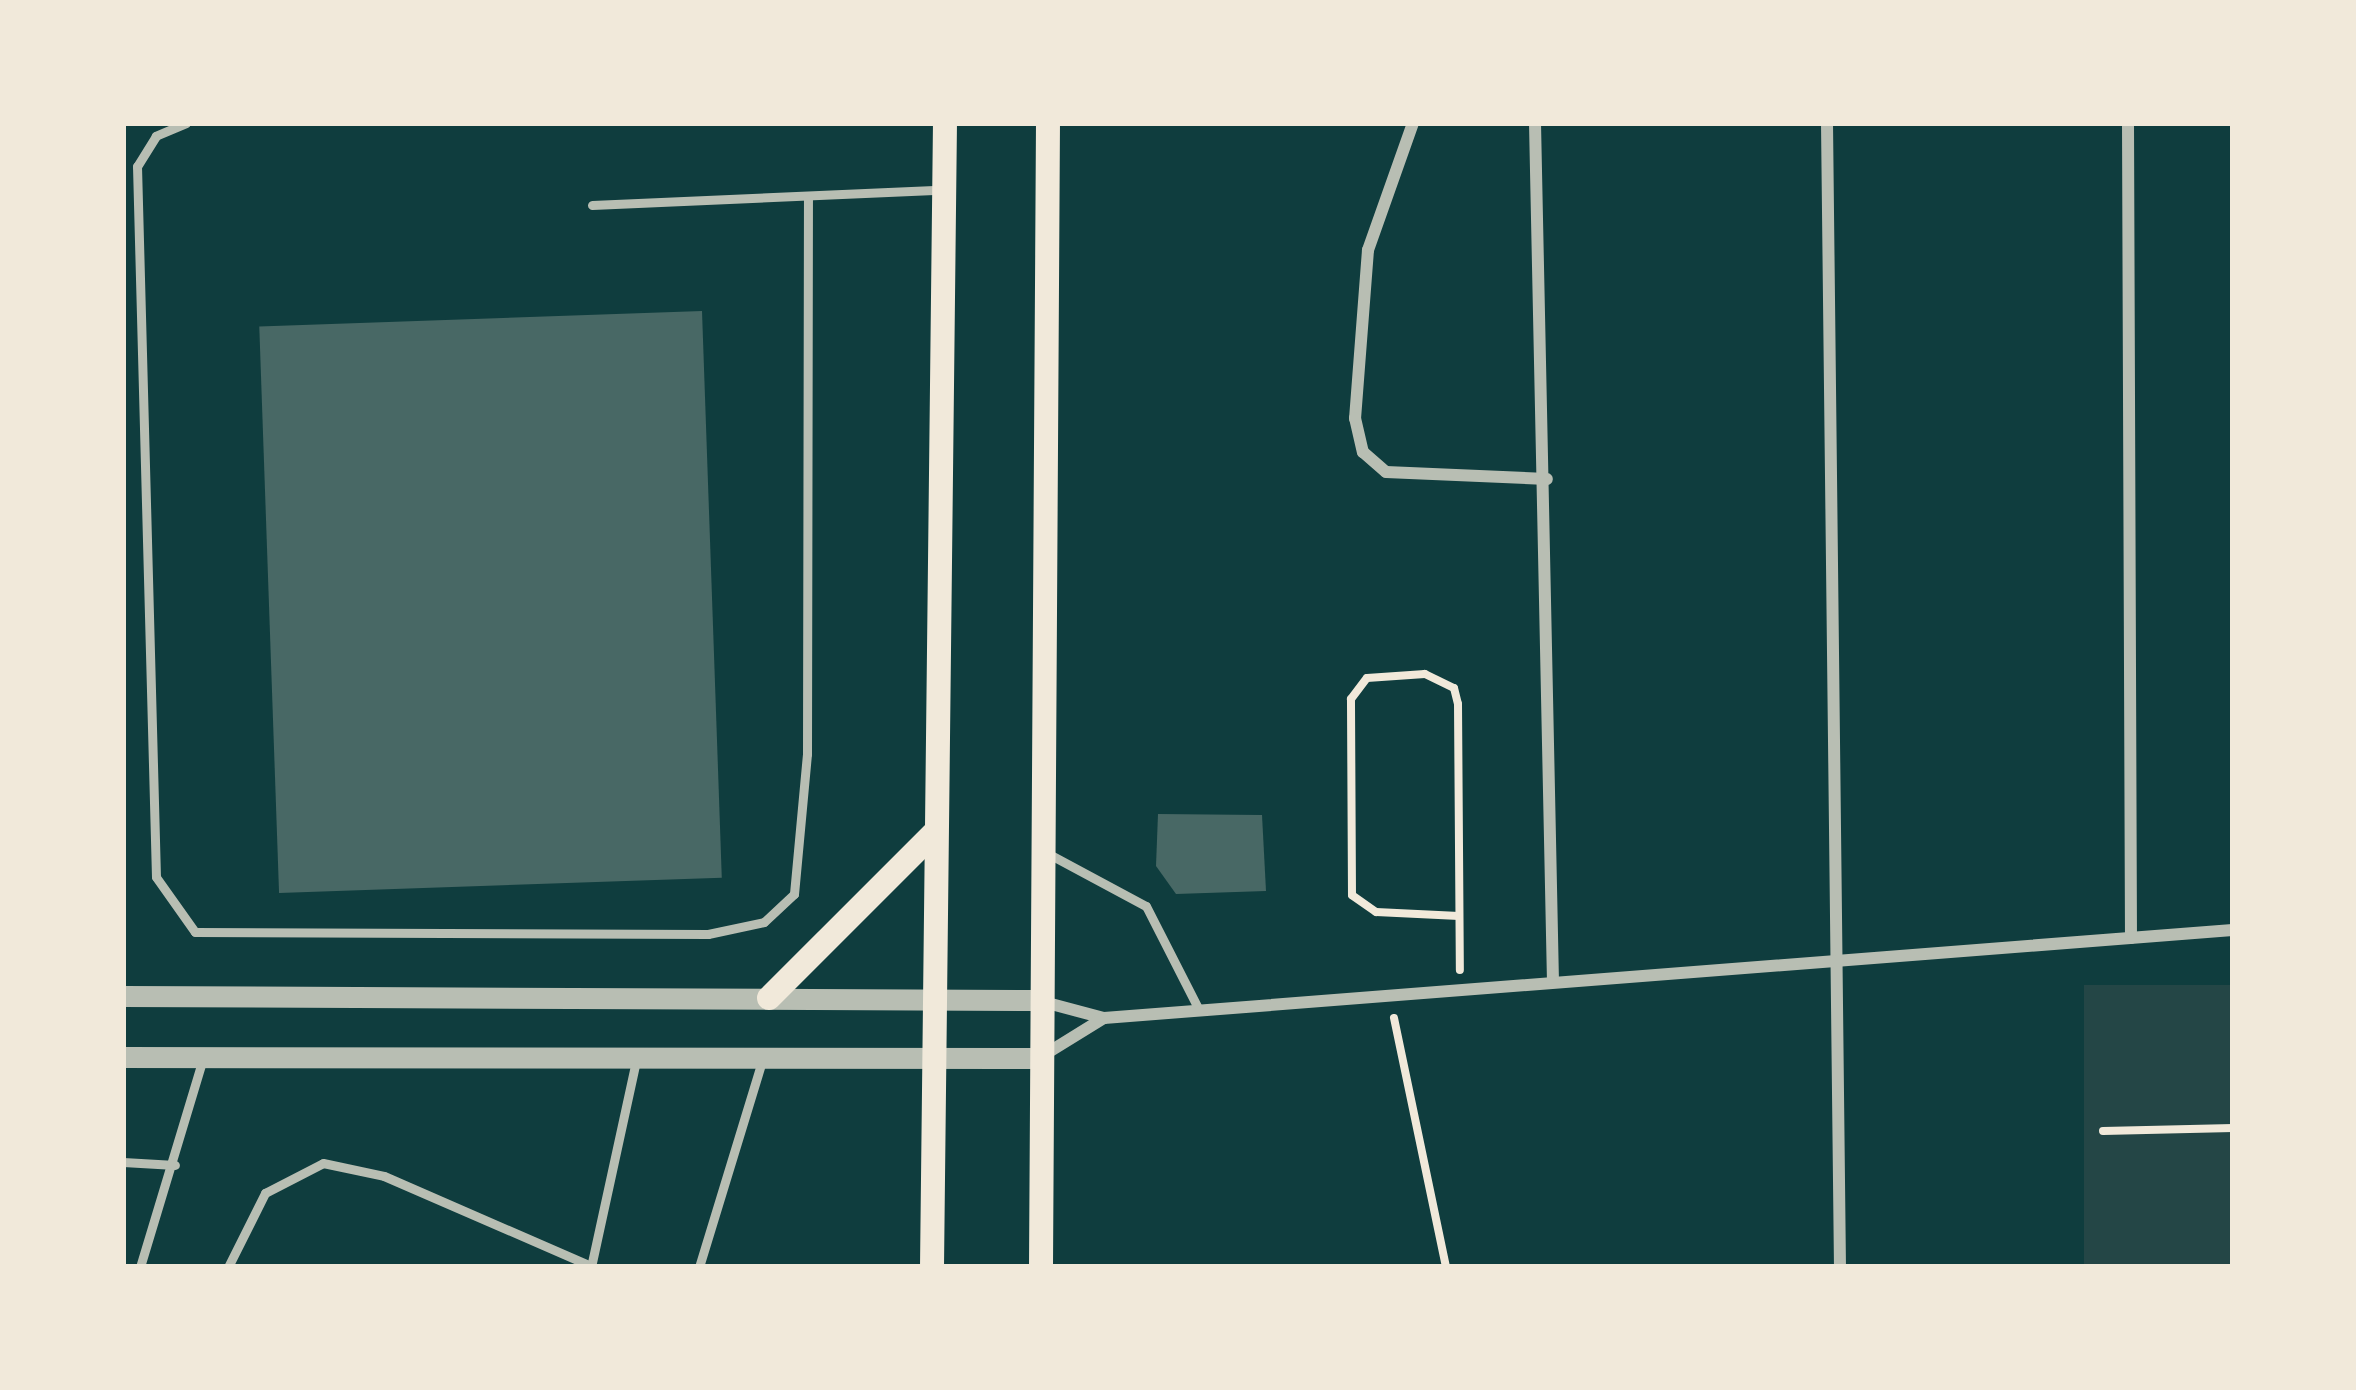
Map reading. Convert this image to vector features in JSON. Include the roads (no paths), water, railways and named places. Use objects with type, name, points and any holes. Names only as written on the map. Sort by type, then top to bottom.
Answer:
[{"type":"main road","points":[[932,1267],[930,1060],[945,123]]},
{"type":"main road","points":[[1041,1267],[1038,1000],[1048,123]]},
{"type":"main road","points":[[769,998],[934,833]]},
{"type":"street","points":[[1413,123],[1368,250],[1355,418],[1372,466],[1547,479]]},
{"type":"street","points":[[1535,123],[1547,479],[1553,981]]},
{"type":"street","points":[[1827,123],[1840,1267]]},
{"type":"street","points":[[2128,123],[2131,938]]},
{"type":"street","points":[[123,996],[1038,1000],[1104,1018],[2233,930]]},
{"type":"street","points":[[123,1057],[1039,1058],[1104,1018]]},
{"type":"lane","points":[[186,123],[157,136],[137,166],[156,877],[195,932],[708,934],[764,922],[794,894],[808,754],[808,196]]},
{"type":"lane","points":[[592,205],[944,190]]},
{"type":"lane","points":[[1039,850],[1146,906],[1198,1008]]},
{"type":"lane","points":[[140,1267],[175,1165],[203,1058]]},
{"type":"lane","points":[[228,1267],[265,1193],[323,1163],[384,1176],[591,1267],[636,1061]]},
{"type":"lane","points":[[699,1267],[762,1061]]},
{"type":"lane","points":[[123,1162],[175,1165]]}]
